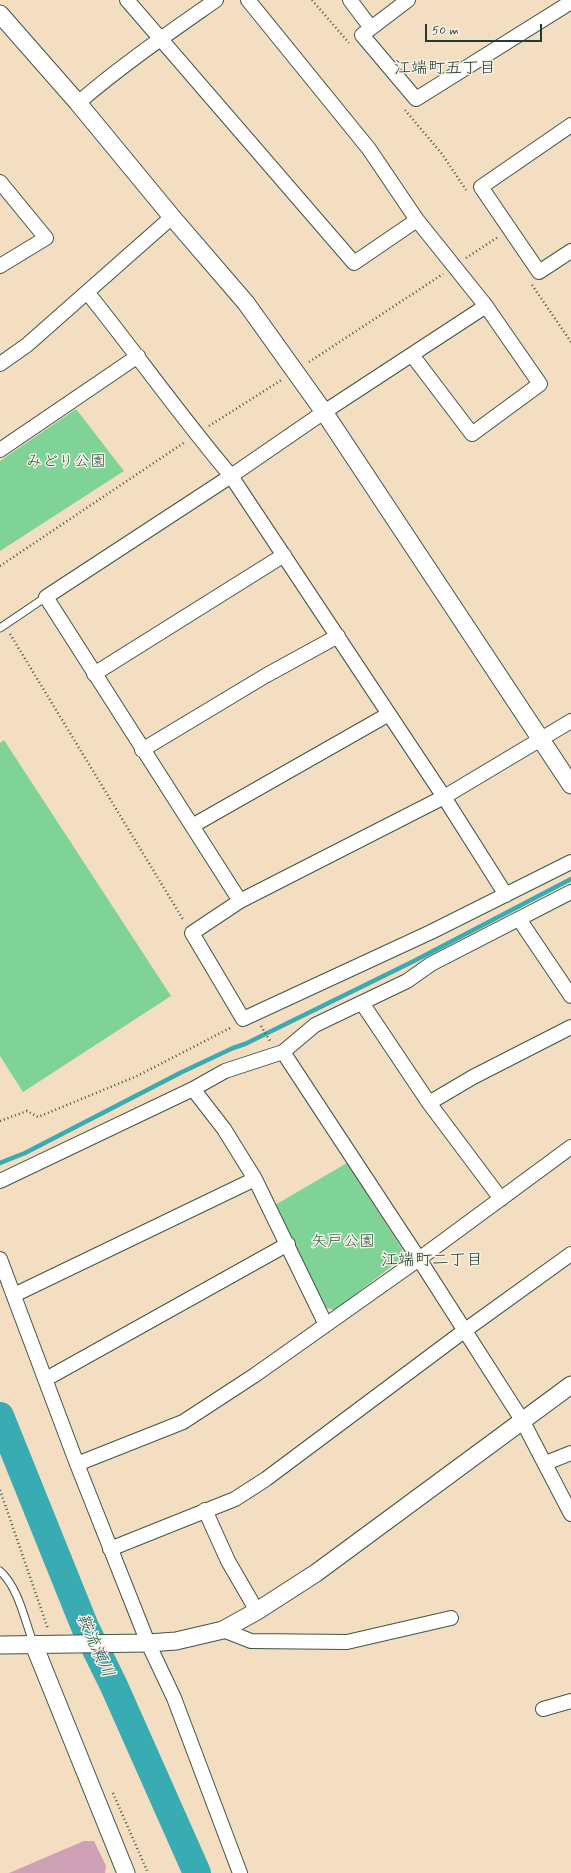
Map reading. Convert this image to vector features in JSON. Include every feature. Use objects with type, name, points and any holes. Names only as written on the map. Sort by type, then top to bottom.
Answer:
[{"type":"street","points":[[127,0],[354,263],[417,220]]},
{"type":"street","points":[[78,103],[102,82],[161,38],[216,0]]},
{"type":"street","points":[[248,0],[369,149],[417,220],[486,306],[540,384],[472,434],[412,355]]},
{"type":"street","points":[[350,0],[372,28]]},
{"type":"street","points":[[408,0],[362,35],[416,99],[571,2]]},
{"type":"street","points":[[0,14],[78,103],[172,217],[246,303],[324,412],[571,785]]},
{"type":"street","points":[[571,125],[481,187],[539,272],[571,251]]},
{"type":"street","points":[[0,182],[46,238],[0,266]]},
{"type":"street","points":[[0,364],[27,345],[172,217]]},
{"type":"street","points":[[87,292],[138,356],[196,434],[231,476],[444,797],[506,895]]},
{"type":"street","points":[[240,901],[142,750],[46,597],[486,306]]},
{"type":"street","points":[[0,450],[138,356]]},
{"type":"street","points":[[94,674],[284,555]]},
{"type":"street","points":[[142,750],[265,676],[338,636]]},
{"type":"street","points":[[192,826],[389,714]]},
{"type":"street","points":[[571,721],[444,797],[240,901],[192,933],[244,1020],[506,895],[571,862]]},
{"type":"street","points":[[0,1181],[193,1089],[225,1072],[278,1049],[315,1025],[407,981],[431,964],[571,892]]},
{"type":"street","points":[[519,918],[571,996]]},
{"type":"street","points":[[362,1003],[429,1104],[500,1199]]},
{"type":"street","points":[[429,1104],[473,1077],[571,1027]]},
{"type":"street","points":[[278,1049],[419,1259],[522,1420],[546,1463],[571,1514]]},
{"type":"street","points":[[193,1089],[224,1129],[255,1179],[288,1244],[326,1325]]},
{"type":"street","points":[[77,1464],[183,1422],[255,1375],[326,1325],[419,1259],[571,1147]]},
{"type":"street","points":[[14,1295],[255,1179]]},
{"type":"street","points":[[46,1379],[288,1244]]},
{"type":"street","points":[[110,1549],[204,1510],[235,1499],[266,1479],[464,1330],[571,1254]]},
{"type":"street","points":[[0,1259],[144,1642],[174,1698],[240,1873]]},
{"type":"street","points":[[0,1645],[54,1645],[176,1640],[223,1630],[257,1611],[316,1573],[571,1385]]},
{"type":"street","points":[[546,1463],[571,1453]]},
{"type":"street","points":[[204,1510],[228,1561],[257,1611]]},
{"type":"street","points":[[223,1630],[251,1641],[347,1642],[451,1618]]},
{"type":"street","points":[[34,1645],[126,1873]]},
{"type":"street","points":[[543,1709],[571,1700]]},
{"type":"lane","points":[[2,627],[46,597]]},
{"type":"lane","points":[[0,1571],[6,1576],[15,1594],[34,1645]]},
{"type":"path","points":[[312,0],[352,48]]},
{"type":"path","points":[[402,107],[442,154],[468,192]]},
{"type":"path","points":[[494,230],[503,243]]},
{"type":"path","points":[[466,258],[498,237]]},
{"type":"path","points":[[308,362],[443,274]]},
{"type":"path","points":[[530,283],[571,342]]},
{"type":"path","points":[[0,566],[196,434],[285,378]]},
{"type":"path","points":[[2,627],[192,933]]},
{"type":"path","points":[[0,1121],[27,1111],[38,1117],[137,1076],[224,1033],[244,1020]]},
{"type":"path","points":[[260,1025],[278,1049]]},
{"type":"path","points":[[0,1490],[54,1645]]},
{"type":"green space","name":"みどり公園","points":[[76,409],[124,471],[0,551],[0,461]]},
{"type":"green space","points":[[4,740],[171,996],[23,1092],[0,1056],[0,743]]},
{"type":"green space","name":"矢戸公園","points":[[347,1163],[402,1249],[401,1259],[335,1310],[323,1307],[275,1205]]},
{"type":"building","points":[[84,1841],[94,1841],[106,1866],[105,1873],[9,1873]]},
{"type":"waterway","points":[[0,1163],[25,1153],[182,1072],[233,1048],[245,1044],[412,962],[571,879]]},
{"type":"waterway","name":"鞍流瀬川","points":[[0,1416],[85,1627],[114,1686],[197,1873]]},
{"type":"district","name":"江端町五丁目","points":[[445,69]]},
{"type":"district","name":"江端町二丁目","points":[[432,1261]]}]
